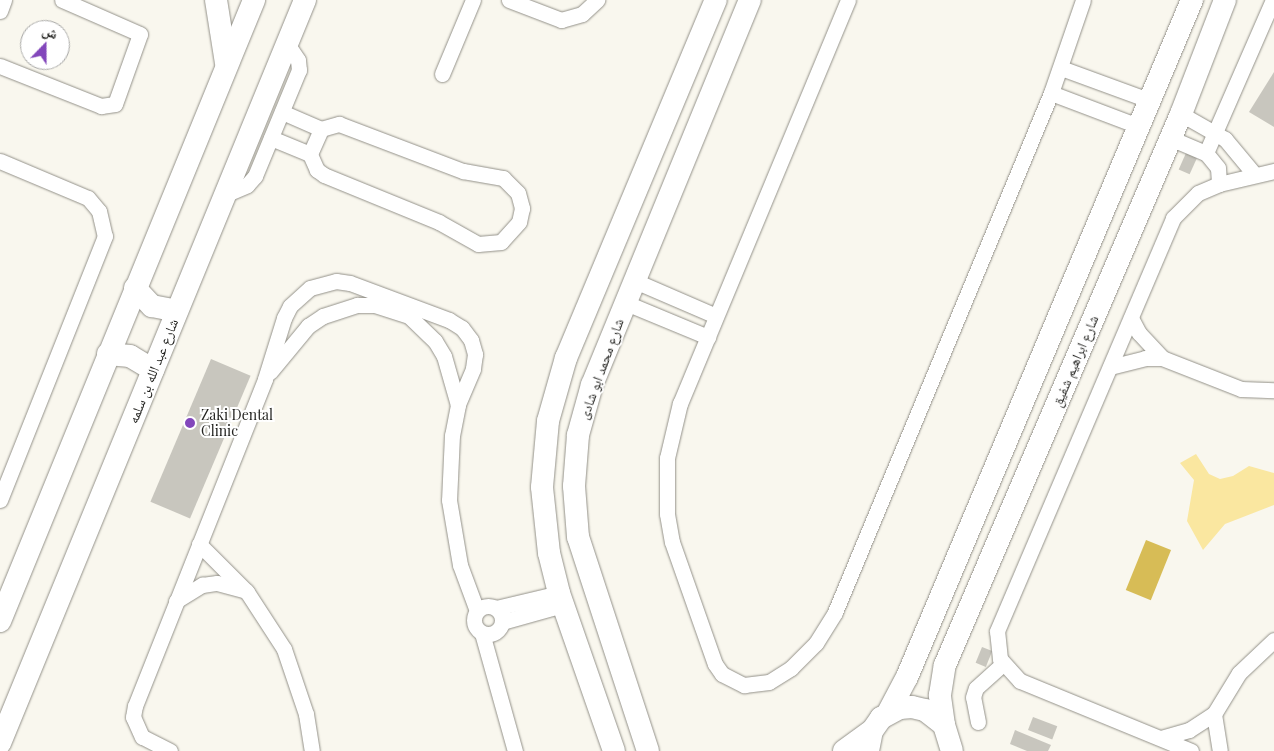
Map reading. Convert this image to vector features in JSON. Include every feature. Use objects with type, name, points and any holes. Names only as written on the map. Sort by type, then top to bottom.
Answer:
[{"type":"street","points":[[0,10],[4,0]]},
{"type":"street","points":[[0,66],[101,106],[115,104],[140,34],[62,0]]},
{"type":"street","points":[[216,0],[226,66]]},
{"type":"street","points":[[0,621],[254,0]]},
{"type":"street","name":"شارع عبد الله بن سلمه","points":[[0,742],[286,42],[305,0]]},
{"type":"street","points":[[442,74],[473,0]]},
{"type":"street","points":[[509,0],[561,20],[582,14],[597,0]]},
{"type":"street","points":[[614,751],[561,599],[549,552],[542,487],[544,454],[555,389],[716,0]]},
{"type":"street","name":"شارع محمد ابو شادى","points":[[646,751],[584,563],[575,512],[575,460],[584,410],[750,0]]},
{"type":"street","points":[[848,0],[716,316],[672,430],[666,477],[667,514],[672,542],[714,664],[733,681],[757,685],[780,676],[804,656],[835,612],[1051,93],[1083,0]]},
{"type":"street","points":[[844,751],[870,741],[888,713],[918,650],[1122,171],[1192,0]]},
{"type":"street","name":"شارع ابراهيم شفيق","points":[[953,750],[944,725],[940,695],[945,665],[1152,183],[1225,0]]},
{"type":"street","points":[[1206,153],[1217,132],[1272,0]]},
{"type":"street","points":[[224,195],[236,192],[256,176],[282,112],[299,70],[296,55],[286,42]]},
{"type":"street","points":[[1061,68],[1151,101]]},
{"type":"street","points":[[1051,93],[1140,127]]},
{"type":"street","points":[[271,138],[310,154],[317,170],[324,175],[439,222],[471,242],[484,244],[501,242],[519,222],[522,208],[518,193],[503,178],[462,171],[347,124],[321,129],[282,112]]},
{"type":"street","points":[[1181,114],[1217,132],[1255,175]]},
{"type":"street","points":[[310,154],[321,129]]},
{"type":"street","points":[[1170,138],[1206,153],[1218,168],[1219,184]]},
{"type":"street","points":[[0,161],[88,198],[99,211],[105,236],[101,252],[0,500]]},
{"type":"street","points":[[1122,171],[1152,183]]},
{"type":"street","points":[[1192,751],[1020,681],[1003,664],[996,640],[1000,621],[1131,318],[1172,218],[1198,193],[1219,184],[1274,171]]},
{"type":"street","points":[[635,281],[716,316]]},
{"type":"street","points":[[170,751],[142,737],[133,717],[176,600],[264,379],[284,318],[294,301],[310,288],[323,283],[350,283],[462,328],[471,340],[475,354],[474,369],[458,405],[452,435],[449,500],[460,565],[477,611],[474,623],[482,633],[515,751]]},
{"type":"street","points":[[135,288],[152,306],[177,311]]},
{"type":"street","points":[[626,303],[708,337]]},
{"type":"street","points":[[264,379],[308,326],[323,316],[348,307],[375,305],[409,316],[436,341],[444,356],[458,405]]},
{"type":"street","points":[[1131,318],[1144,340],[1162,358]]},
{"type":"street","points":[[108,354],[130,356],[153,370]]},
{"type":"street","points":[[1110,367],[1145,358],[1162,358],[1241,389],[1274,390]]},
{"type":"street","points":[[199,544],[246,592],[267,619],[297,681],[312,751]]},
{"type":"street","points":[[176,600],[202,585],[218,583],[246,592]]},
{"type":"street","points":[[477,611],[486,606],[496,608],[561,599]]},
{"type":"street","points":[[482,633],[495,633],[502,622],[561,599]]},
{"type":"street","points":[[496,608],[502,622]]},
{"type":"street","points":[[1161,738],[1189,730],[1214,714],[1239,673],[1274,640]]},
{"type":"street","points":[[918,650],[932,664],[945,665]]},
{"type":"street","points":[[978,722],[974,697],[976,688],[1003,664]]},
{"type":"street","points":[[888,713],[912,707],[925,710],[944,725]]},
{"type":"street","points":[[1214,714],[1220,751]]},
{"type":"shaded area","points":[[1196,454],[1209,474],[1220,479],[1233,476],[1249,466],[1274,473],[1274,505],[1225,524],[1203,550],[1187,521],[1194,480],[1180,463]]},
{"type":"shaded area","points":[[1146,540],[1171,550],[1151,600],[1126,590]]},
{"type":"building","points":[[1274,72],[1274,127],[1249,112]]},
{"type":"building","points":[[1186,153],[1197,158],[1190,174],[1179,169]]},
{"type":"building","points":[[211,359],[251,376],[190,518],[150,502]]},
{"type":"building","points":[[982,647],[992,651],[986,667],[976,663]]},
{"type":"building","points":[[1033,717],[1057,726],[1052,739],[1028,730]]},
{"type":"building","points":[[1015,730],[1051,745],[1048,751],[1027,751],[1010,744]]},
{"type":"place","name":"Zaki Dental Clinic","points":[[190,423]]}]
